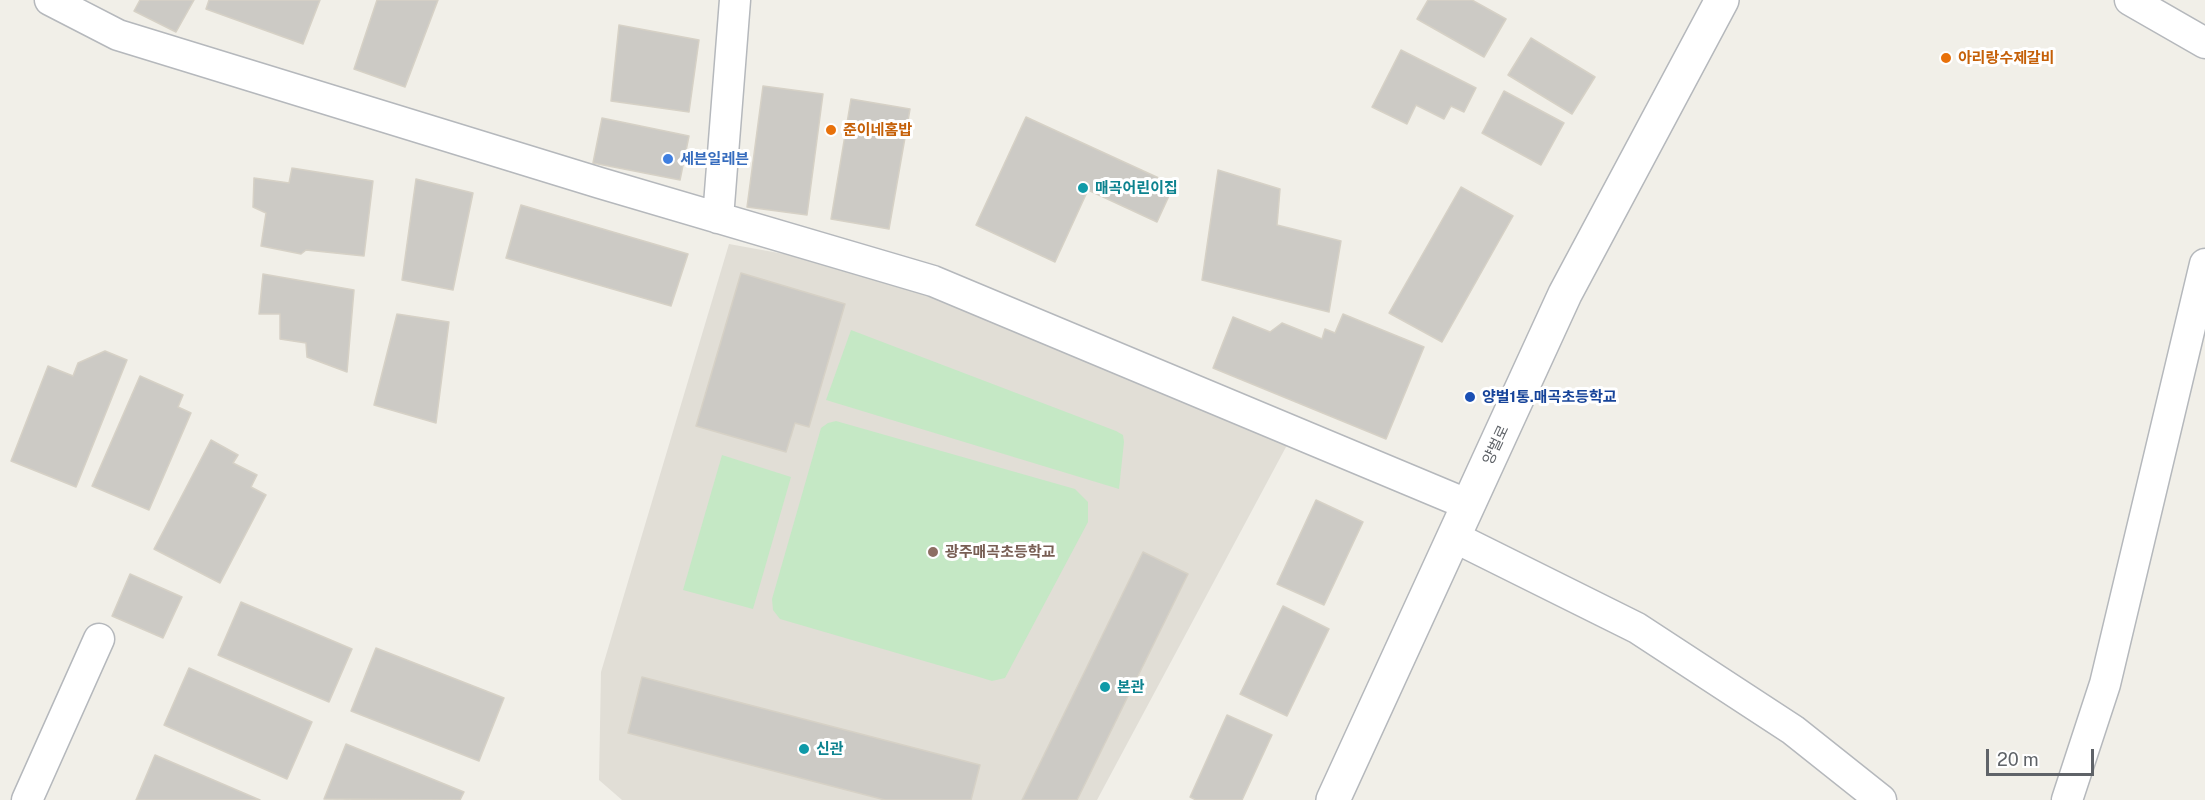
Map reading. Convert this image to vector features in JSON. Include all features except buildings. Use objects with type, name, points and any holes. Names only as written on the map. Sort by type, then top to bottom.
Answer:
[{"type":"street","points":[[50,0],[117,35],[933,281],[1469,505]]},
{"type":"street","points":[[718,218],[735,0]]},
{"type":"street","name":"양벌로","points":[[1333,800],[1565,294],[1722,0]]},
{"type":"street","points":[[2130,0],[2205,43]]},
{"type":"street","points":[[2067,800],[2105,684],[2205,264]]},
{"type":"street","points":[[1454,537],[1637,628],[1793,730],[1881,800]]},
{"type":"street","points":[[27,800],[99,639]]},
{"type":"shaded area","name":"광주매곡초등학교","points":[[729,244],[933,281],[1294,432],[1097,800],[622,800],[599,780],[601,672]]},
{"type":"green space","points":[[851,330],[1123,435],[1119,489],[826,400]]},
{"type":"green space","points":[[836,421],[1075,489],[1088,502],[1088,522],[1005,678],[992,681],[780,619],[773,610],[772,599],[821,428]]},
{"type":"green space","points":[[722,455],[791,477],[753,609],[683,590]]},
{"type":"place","name":"아리랑수제갈비","points":[[1946,58]]},
{"type":"place","name":"준이네홈밥","points":[[831,130]]},
{"type":"place","name":"세븐일레븐","points":[[668,159]]},
{"type":"place","name":"매곡어린이집","points":[[1083,188]]},
{"type":"place","name":"양벌1통.매곡초등학교","points":[[1470,397]]},
{"type":"place","name":"광주매곡초등학교","points":[[933,552]]},
{"type":"place","name":"본관","points":[[1105,687]]},
{"type":"place","name":"신관","points":[[804,749]]}]
